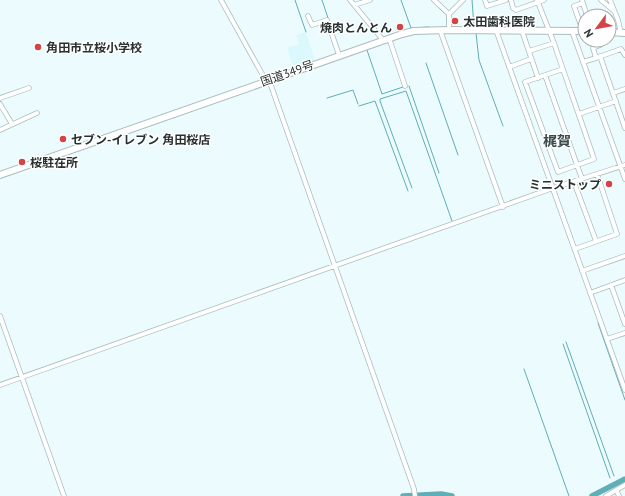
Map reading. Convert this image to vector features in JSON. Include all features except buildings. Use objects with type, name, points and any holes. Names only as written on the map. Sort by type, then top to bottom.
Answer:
[{"type":"highway","name":"国道349号","points":[[0,175],[267,80],[409,32],[440,30],[577,31]]},
{"type":"street","points":[[221,0],[267,80],[335,266],[415,494]]},
{"type":"street","points":[[350,0],[386,39],[405,86]]},
{"type":"street","points":[[354,6],[370,0]]},
{"type":"street","points":[[434,0],[449,14]]},
{"type":"street","points":[[449,30],[449,14],[463,0]]},
{"type":"street","points":[[485,0],[487,6],[506,0]]},
{"type":"street","points":[[511,0],[513,8],[516,10],[544,0]]},
{"type":"street","points":[[601,0],[610,8]]},
{"type":"street","points":[[538,1],[548,31],[554,43],[579,114],[594,159],[558,172],[525,82],[563,69]]},
{"type":"street","points":[[577,15],[574,6],[582,2]]},
{"type":"street","points":[[308,16],[312,25],[327,20],[339,55]]},
{"type":"street","points":[[617,18],[623,33]]},
{"type":"street","points":[[440,30],[503,207]]},
{"type":"street","points":[[496,30],[607,340],[624,383],[625,390]]},
{"type":"street","points":[[522,31],[538,78]]},
{"type":"street","points":[[572,31],[623,166],[625,180]]},
{"type":"street","points":[[529,51],[554,43]]},
{"type":"street","points":[[593,48],[613,93],[625,128]]},
{"type":"street","points":[[583,62],[621,49],[625,55]]},
{"type":"street","points":[[509,67],[531,59]]},
{"type":"street","points":[[545,75],[582,179]]},
{"type":"street","points":[[0,98],[29,88]]},
{"type":"street","points":[[613,93],[625,88]]},
{"type":"street","points":[[579,114],[616,101]]},
{"type":"street","points":[[0,104],[12,124]]},
{"type":"street","points":[[0,130],[37,112]]},
{"type":"street","points":[[532,131],[541,127]]},
{"type":"street","points":[[0,385],[553,188],[623,166]]},
{"type":"street","points":[[575,249],[617,234],[596,174]]},
{"type":"street","points":[[574,182],[596,241]]},
{"type":"street","points":[[582,271],[625,256]]},
{"type":"street","points":[[590,293],[625,280]]},
{"type":"street","points":[[611,285],[625,324]]},
{"type":"street","points":[[0,316],[64,496]]},
{"type":"street","points":[[607,340],[625,333]]},
{"type":"street","points":[[606,496],[625,485]]},
{"type":"street","points":[[616,490],[619,496]]},
{"type":"shaded area","points":[[306,32],[315,60],[293,68],[287,48],[299,44],[296,35]]},
{"type":"waterway","points":[[295,0],[306,32]]},
{"type":"waterway","points":[[322,0],[328,18]]},
{"type":"waterway","points":[[401,0],[411,28],[429,27]]},
{"type":"waterway","points":[[472,0],[474,27]]},
{"type":"waterway","points":[[439,8],[447,15],[447,21]]},
{"type":"waterway","points":[[476,33],[479,60],[503,126]]},
{"type":"waterway","points":[[367,50],[382,94],[403,87]]},
{"type":"waterway","points":[[426,63],[458,155]]},
{"type":"waterway","points":[[409,86],[439,173]]},
{"type":"waterway","points":[[327,98],[353,90],[358,104]]},
{"type":"waterway","points":[[412,188],[380,101],[380,99],[406,91],[452,221]]},
{"type":"waterway","points":[[359,106],[375,101],[408,191]]},
{"type":"waterway","points":[[598,323],[625,400]]},
{"type":"waterway","points":[[566,342],[614,476]]},
{"type":"waterway","points":[[563,344],[610,478]]},
{"type":"waterway","points":[[524,369],[569,496]]},
{"type":"waterway","points":[[592,496],[625,479]]},
{"type":"waterway","points":[[403,496],[441,494],[452,496]]},
{"type":"place","name":"太田歯科医院","points":[[455,21]]},
{"type":"place","name":"焼肉とんとん","points":[[400,27]]},
{"type":"place","name":"角田市立桜小学校","points":[[38,47]]},
{"type":"place","name":"セブン-イレブン 角田桜店","points":[[63,139]]},
{"type":"place","name":"桜駐在所","points":[[22,162]]},
{"type":"place","name":"ミニストップ","points":[[609,184]]},
{"type":"district","name":"梶賀","points":[[557,141]]}]
